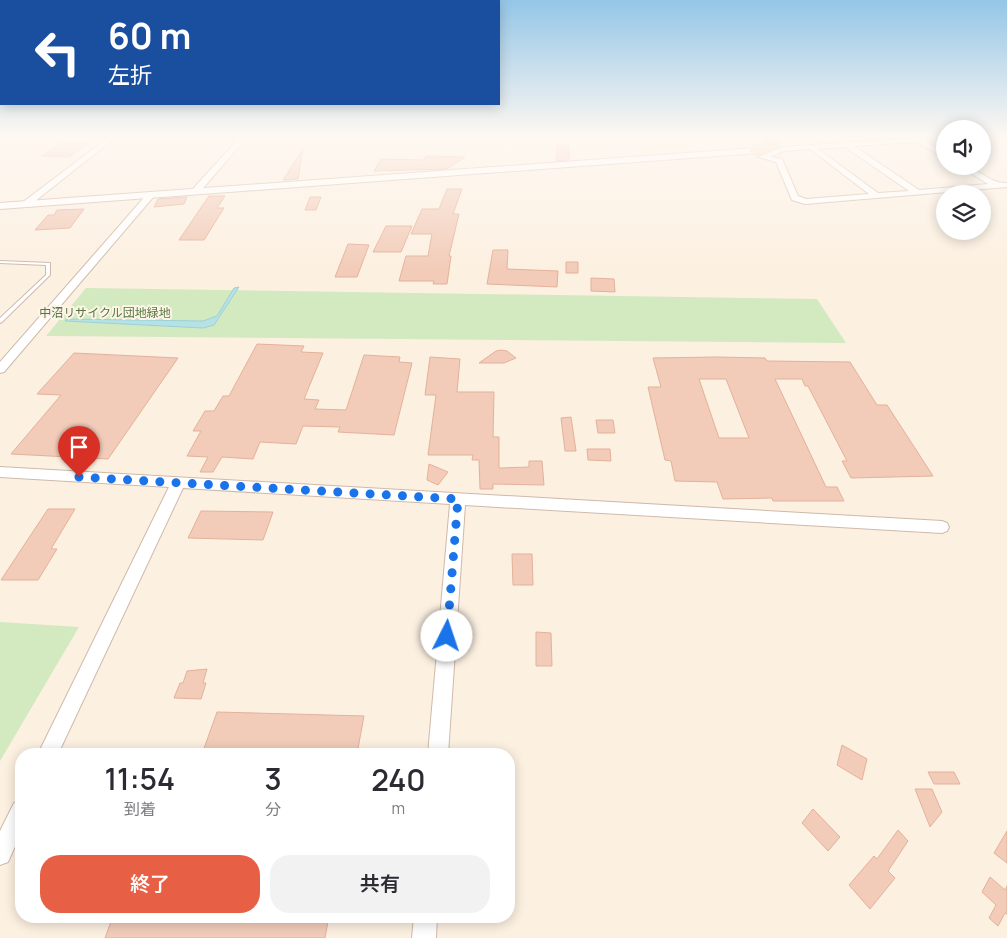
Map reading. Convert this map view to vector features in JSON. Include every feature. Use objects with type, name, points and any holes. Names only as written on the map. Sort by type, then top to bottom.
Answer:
[{"type":"street","points":[[26,204],[56,181]]},
{"type":"street","points":[[195,192],[205,181]]},
{"type":"street","points":[[0,206],[362,181]]},
{"type":"street","points":[[788,181],[795,198],[805,202],[1007,185]]},
{"type":"street","points":[[856,181],[876,196]]},
{"type":"street","points":[[900,181],[918,193]]},
{"type":"street","points":[[987,181],[996,186]]},
{"type":"street","points":[[0,369],[151,195]]},
{"type":"street","points":[[0,472],[942,527]]},
{"type":"street","points":[[51,748],[178,483]]},
{"type":"street","points":[[438,748],[458,499]]},
{"type":"street","points":[[0,854],[15,823]]},
{"type":"street","points":[[424,938],[425,923]]},
{"type":"lane","points":[[0,262],[48,264],[48,275],[0,321]]},
{"type":"green space","name":"中沼リサイクル団地緑地","points":[[86,288],[817,299],[846,343],[46,336]]},
{"type":"green space","points":[[0,622],[79,627],[0,761]]},
{"type":"water","points":[[239,287],[214,325],[203,328],[65,321],[67,319],[203,321],[217,316],[234,288]]},
{"type":"building","points":[[447,189],[462,189],[453,214],[459,214],[449,256],[451,256],[447,284],[433,284],[434,281],[399,281],[406,256],[428,256],[432,234],[411,234],[422,209],[439,209]]},
{"type":"building","points":[[209,196],[225,196],[217,208],[224,208],[204,240],[179,240]]},
{"type":"building","points":[[187,197],[184,204],[154,207],[158,199]]},
{"type":"building","points":[[310,197],[321,197],[316,210],[305,210]]},
{"type":"building","points":[[84,209],[70,228],[35,230],[48,215],[54,215],[57,210]]},
{"type":"building","points":[[386,226],[412,226],[401,252],[373,252]]},
{"type":"building","points":[[348,244],[369,245],[357,277],[335,277]]},
{"type":"building","points":[[493,250],[508,250],[507,269],[558,271],[557,287],[487,284]]},
{"type":"building","points":[[566,262],[578,262],[578,273],[566,273]]},
{"type":"building","points":[[591,278],[614,279],[615,292],[591,291]]},
{"type":"building","points":[[257,344],[304,346],[301,352],[323,353],[304,399],[319,400],[315,409],[346,410],[364,355],[400,357],[399,362],[412,363],[394,435],[338,432],[340,427],[303,426],[296,444],[260,442],[253,459],[222,457],[213,472],[200,472],[208,457],[187,456],[201,431],[193,431],[205,411],[214,411],[223,396],[229,396]]},
{"type":"building","points":[[496,351],[507,351],[516,358],[504,363],[479,363]]},
{"type":"building","points":[[74,353],[178,358],[108,459],[11,454],[61,395],[37,394]]},
{"type":"building","points":[[430,357],[460,359],[457,392],[494,392],[493,437],[499,437],[499,468],[529,467],[529,461],[542,461],[544,485],[493,484],[493,489],[480,489],[479,460],[472,460],[473,455],[428,455],[436,395],[425,395]]},
{"type":"building","points":[[716,357],[765,358],[767,361],[850,362],[877,405],[887,405],[933,476],[851,478],[842,461],[847,461],[808,386],[805,386],[802,379],[775,379],[826,487],[837,487],[844,501],[773,501],[772,498],[723,499],[717,482],[675,481],[671,461],[665,460],[648,387],[661,387],[653,358]],"holes":[[[699,379],[726,379],[749,438],[719,438]]]},
{"type":"building","points":[[571,417],[576,451],[565,451],[561,418]]},
{"type":"building","points":[[596,420],[613,420],[615,433],[598,433]]},
{"type":"building","points":[[587,449],[610,449],[611,461],[588,460]]},
{"type":"building","points":[[429,464],[448,472],[438,485],[427,480]]},
{"type":"building","points":[[48,509],[75,509],[51,549],[57,549],[38,580],[1,580]]},
{"type":"building","points":[[201,511],[273,512],[263,540],[188,538]]},
{"type":"building","points":[[512,554],[532,554],[533,585],[513,585]]},
{"type":"building","points":[[536,632],[551,633],[552,666],[536,666]]},
{"type":"building","points":[[207,669],[203,683],[206,683],[201,699],[174,698],[180,683],[183,683],[187,671]]},
{"type":"building","points":[[217,712],[364,716],[358,748],[204,748]]},
{"type":"building","points":[[842,745],[867,759],[862,780],[837,765]]},
{"type":"building","points":[[928,772],[954,772],[960,784],[934,784]]},
{"type":"building","points":[[915,789],[932,789],[942,812],[930,827]]},
{"type":"building","points":[[813,809],[840,837],[828,851],[802,823]]},
{"type":"building","points":[[898,830],[908,841],[888,871],[895,878],[870,909],[849,885],[874,856],[877,859]]},
{"type":"building","points":[[1007,831],[1007,863],[994,853]]},
{"type":"building","points":[[990,877],[1005,890],[1007,886],[1007,914],[1005,913],[998,926],[989,918],[996,905],[982,892]]},
{"type":"building","points":[[110,923],[328,923],[325,938],[105,938]]},
{"type":"route","points":[[79,477],[458,499],[447,636]]}]
